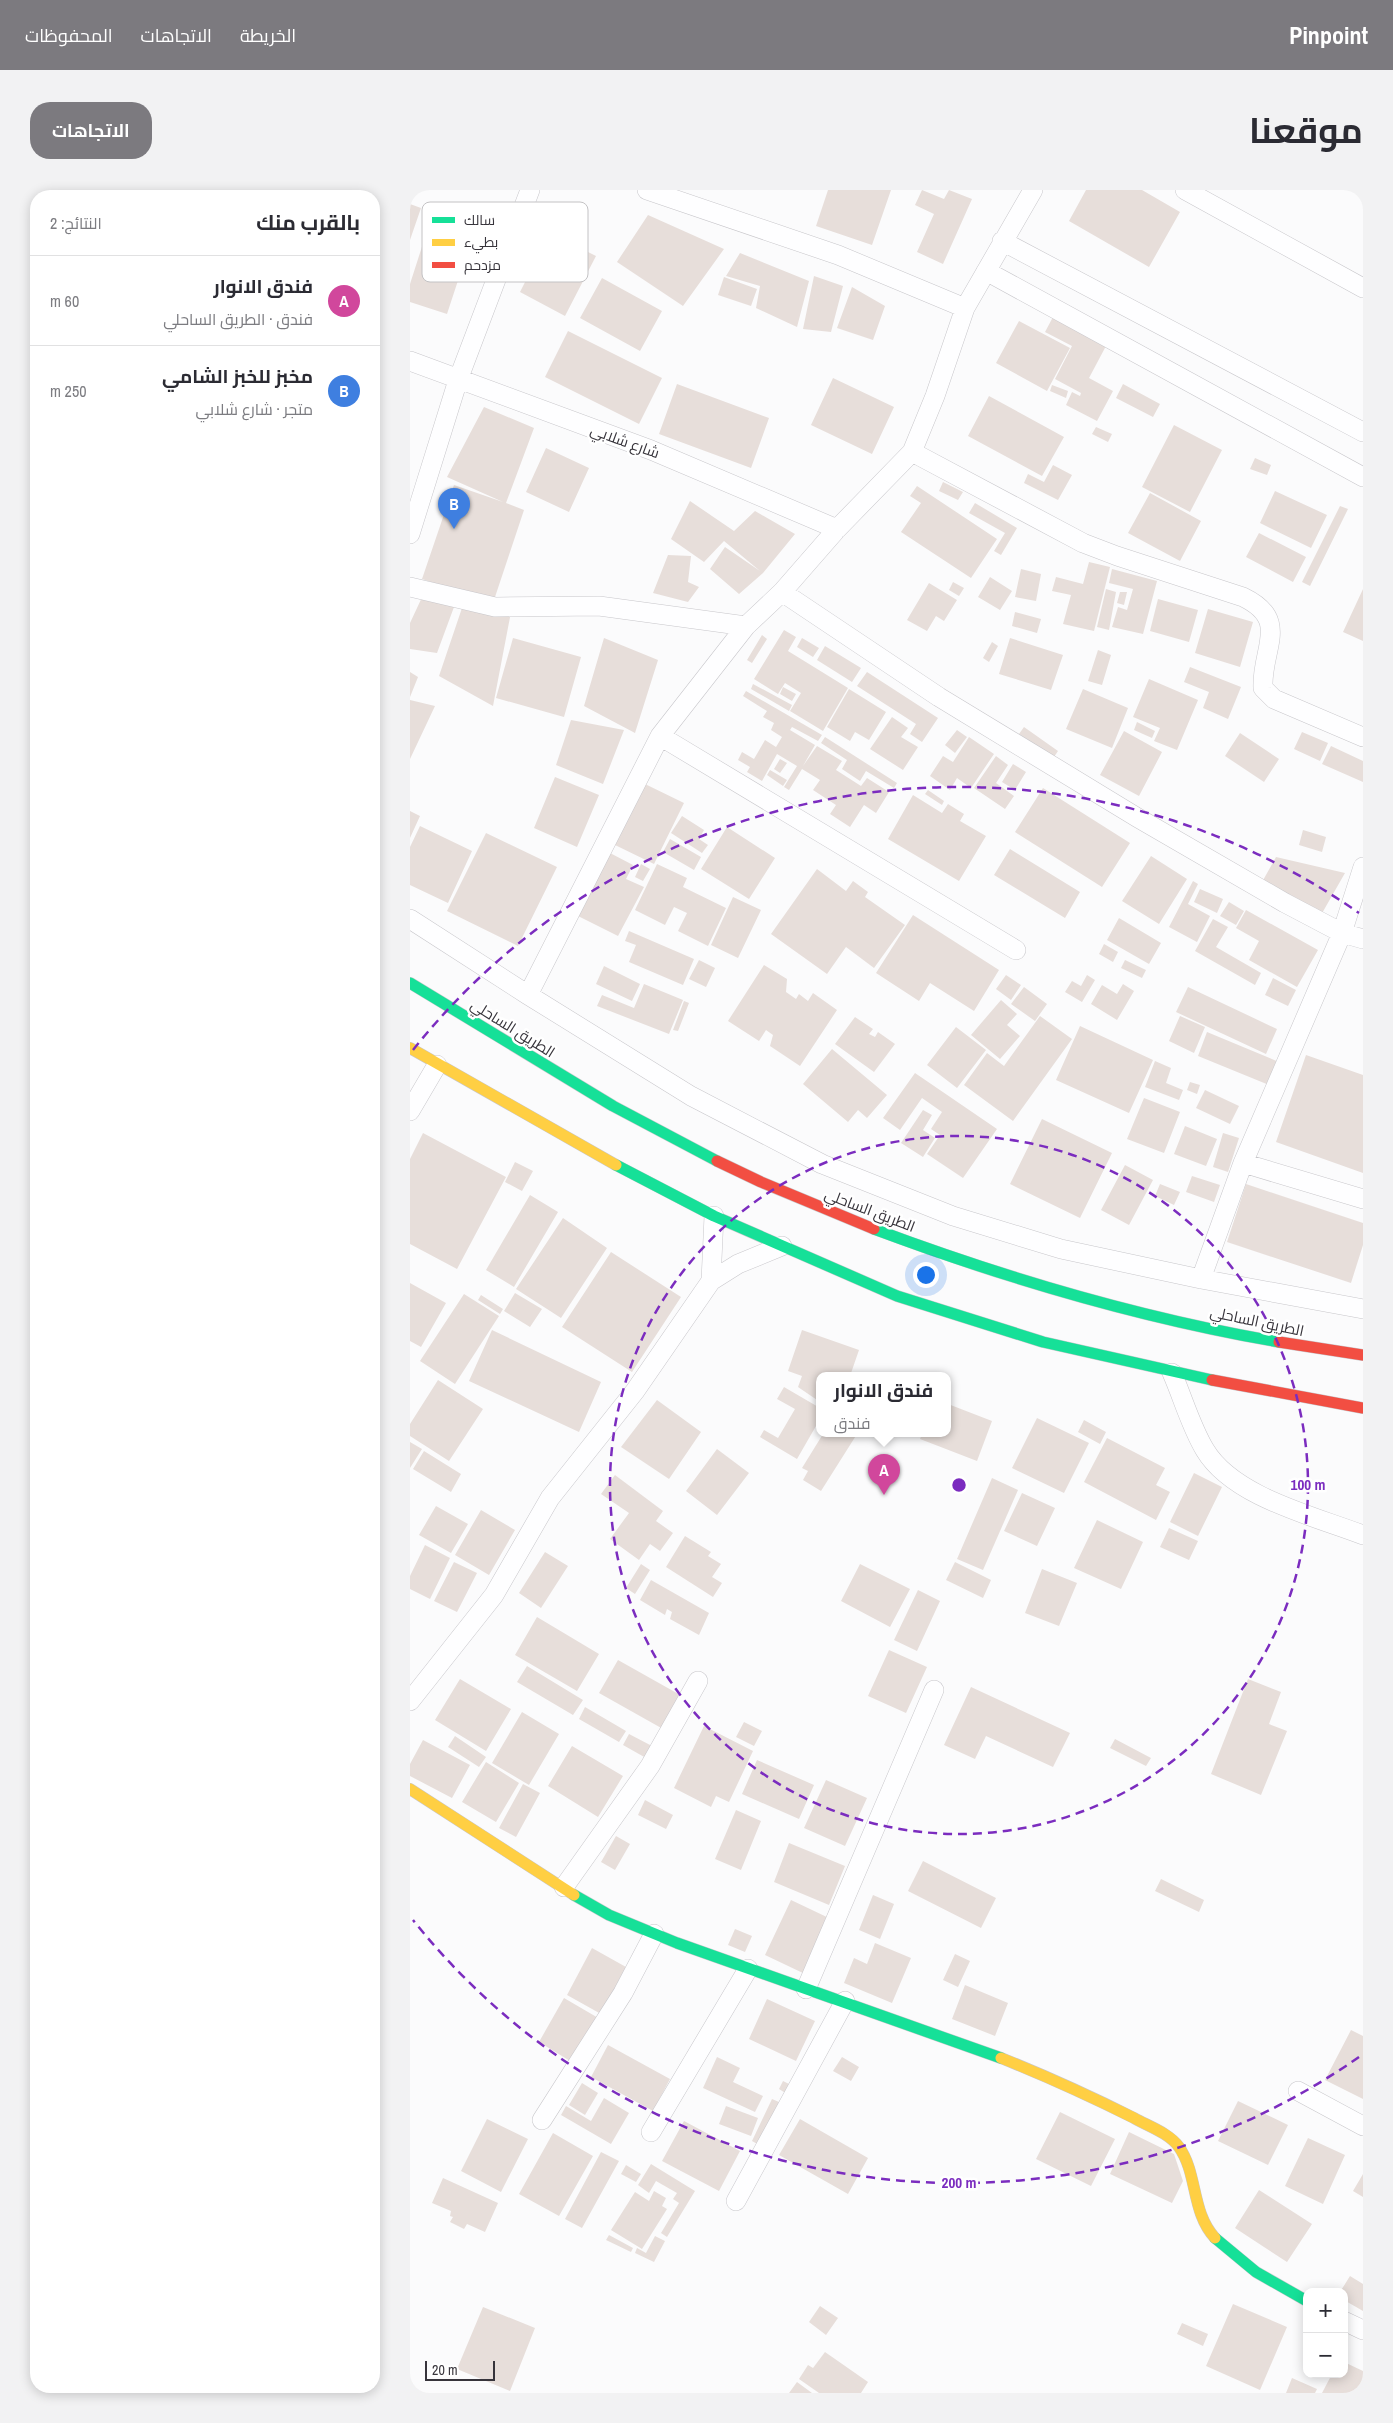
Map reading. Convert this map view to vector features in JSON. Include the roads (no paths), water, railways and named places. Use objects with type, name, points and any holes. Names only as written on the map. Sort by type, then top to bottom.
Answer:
[{"type":"main road","name":"الطريق الساحلي","points":[[410,982],[566,1078],[682,1144],[807,1202],[959,1260],[1117,1308],[1305,1347],[1363,1355]]},
{"type":"main road","points":[[410,1048],[601,1157],[714,1216],[897,1296],[1043,1342],[1172,1373],[1363,1408]]},
{"type":"main road","points":[[410,1789],[605,1913],[748,1970],[845,2001],[1009,2061],[1106,2104],[1158,2131],[1179,2147],[1195,2204],[1210,2232],[1234,2256],[1278,2286],[1303,2299]]},
{"type":"street","points":[[525,202],[530,190]]},
{"type":"street","points":[[647,190],[838,256],[965,308]]},
{"type":"street","points":[[528,996],[660,736],[746,626],[782,592],[837,529],[912,452],[935,396],[965,308],[1033,190]]},
{"type":"street","points":[[1185,190],[1363,288]]},
{"type":"street","points":[[1002,241],[1363,432]]},
{"type":"street","points":[[986,271],[1107,336],[1200,390],[1363,477]]},
{"type":"street","points":[[410,534],[458,380],[495,282]]},
{"type":"street","name":"شارع شلابي","points":[[410,361],[651,450],[837,529]]},
{"type":"street","points":[[912,452],[1083,543],[1117,556],[1244,597],[1258,604],[1267,614],[1271,637],[1262,676],[1263,688],[1274,699],[1363,737]]},
{"type":"street","points":[[410,587],[495,607],[599,606],[746,626]]},
{"type":"street","points":[[782,592],[939,697],[1105,798],[1285,903],[1342,933],[1363,939]]},
{"type":"street","points":[[660,736],[1016,950]]},
{"type":"street","points":[[1201,1279],[1243,1163],[1342,933],[1363,867]]},
{"type":"street","points":[[410,919],[528,996],[691,1096],[822,1164],[953,1216],[1062,1249],[1201,1279],[1363,1309]]},
{"type":"street","points":[[410,1111],[437,1065]]},
{"type":"street","points":[[1243,1163],[1363,1199]]},
{"type":"street","points":[[711,1281],[714,1216]]},
{"type":"street","points":[[410,1701],[494,1596],[550,1498],[635,1391],[711,1281],[738,1264],[782,1246]]},
{"type":"street","points":[[1172,1373],[1205,1450],[1230,1477],[1264,1499],[1363,1535]]},
{"type":"street","points":[[564,1888],[650,1766],[698,1681]]},
{"type":"street","points":[[806,1988],[934,1690]]},
{"type":"street","points":[[542,2120],[624,1993],[654,1934]]},
{"type":"street","points":[[652,2132],[748,1970]]},
{"type":"street","points":[[736,2201],[845,2001]]},
{"type":"street","points":[[1298,2091],[1363,2126]]},
{"type":"street","points":[[1348,2323],[1363,2330]]},
{"type":"place","name":"مخبز للخبز الشامي","points":[[454,529]]},
{"type":"place","name":"فندق الانوار","points":[[884,1495]]}]
